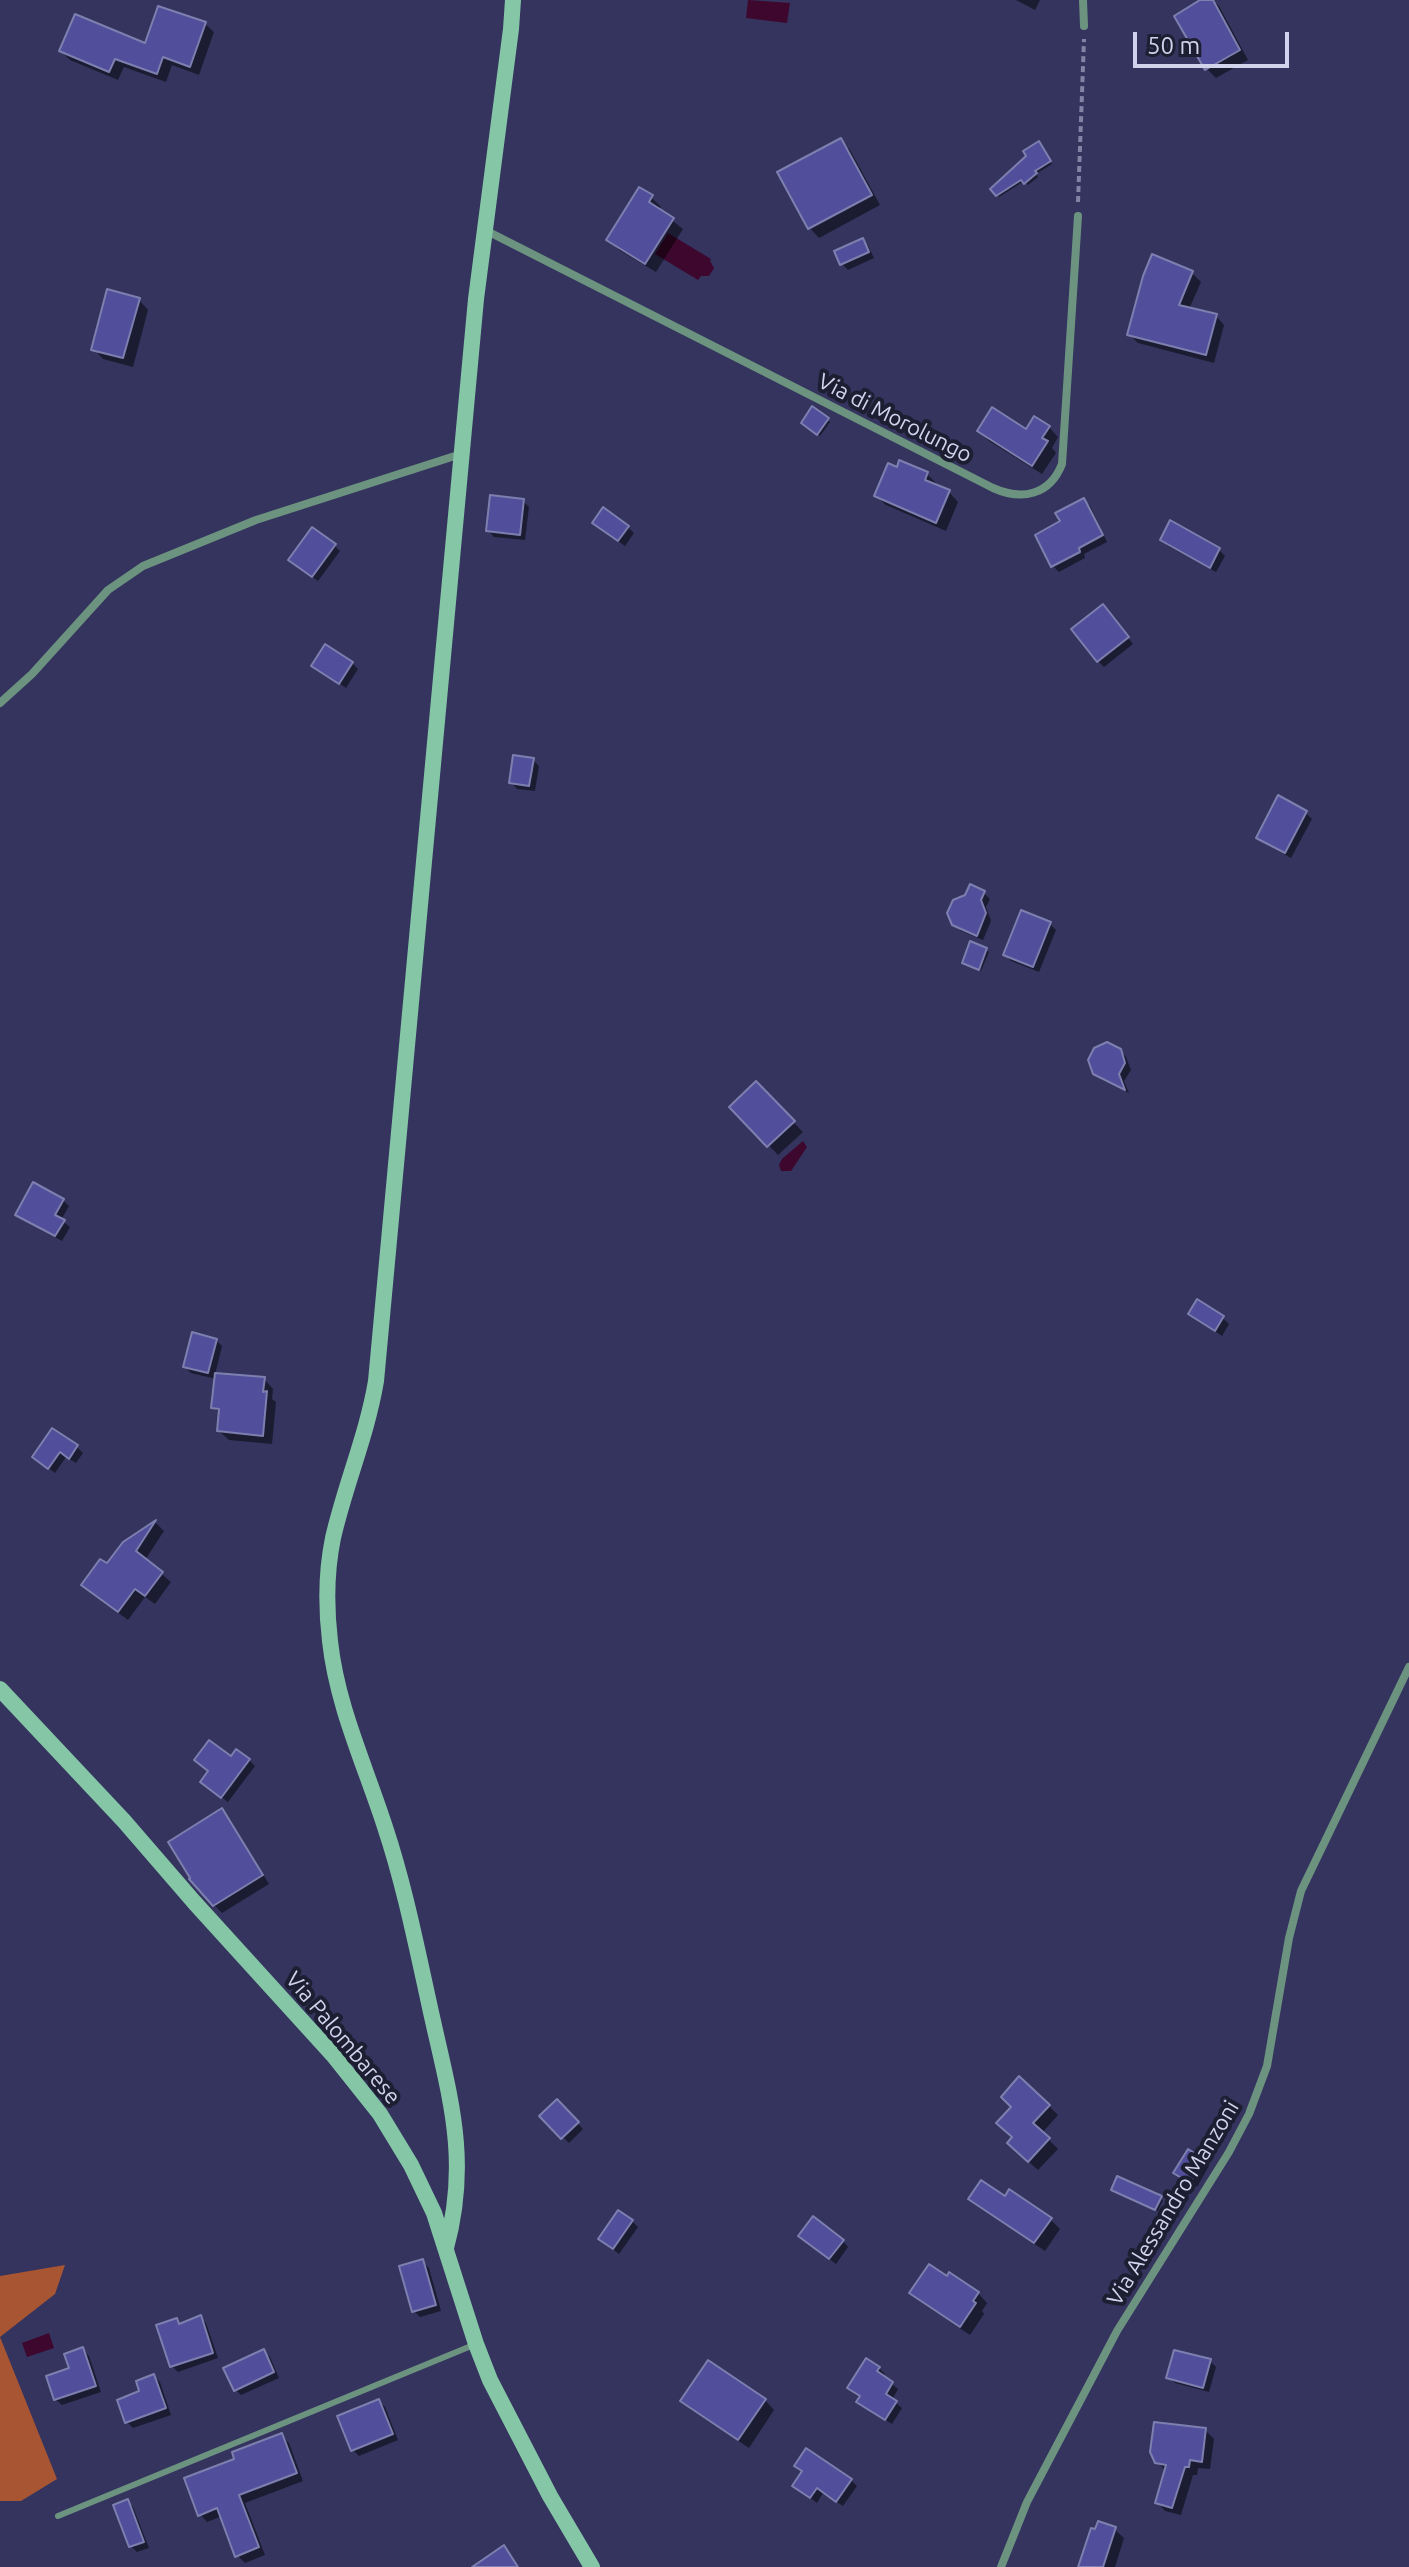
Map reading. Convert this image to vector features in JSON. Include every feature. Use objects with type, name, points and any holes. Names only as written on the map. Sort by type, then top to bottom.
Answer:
[{"type":"street","points":[[446,2248],[458,2191],[456,2131],[406,1898],[386,1828],[339,1690],[329,1633],[327,1582],[333,1539],[366,1430],[376,1381],[461,454],[484,230],[513,0]]},
{"type":"street","points":[[1083,0],[1084,26]]},
{"type":"street","name":"Via di Morolungo","points":[[484,230],[993,488],[1020,496],[1035,493],[1049,485],[1062,464],[1078,216]]},
{"type":"street","points":[[0,703],[32,674],[108,590],[143,566],[256,520],[461,454]]},
{"type":"street","name":"Via Alessandro Manzoni","points":[[1001,2567],[1027,2502],[1117,2331],[1229,2152],[1249,2114],[1267,2066],[1291,1928],[1301,1891],[1409,1667]]},
{"type":"street","name":"Via Palombarese","points":[[0,1689],[124,1821],[363,2092],[389,2128],[434,2213],[490,2380],[521,2442],[592,2567]]},
{"type":"lane","points":[[58,2516],[476,2344]]},
{"type":"path","points":[[1078,216],[1084,26]]},
{"type":"shaded area","points":[[748,0],[790,3],[787,23],[746,18]]},
{"type":"shaded area","points":[[668,233],[711,259],[714,268],[709,276],[701,276],[698,280],[655,254]]},
{"type":"shaded area","points":[[803,1141],[807,1147],[791,1171],[781,1171],[779,1165],[782,1159]]},
{"type":"shaded area","points":[[65,2265],[55,2294],[0,2337],[0,2276]]},
{"type":"shaded area","points":[[49,2333],[54,2348],[27,2357],[22,2343]]},
{"type":"shaded area","points":[[0,2337],[57,2479],[21,2501],[0,2501]]},
{"type":"building","points":[[1200,0],[1213,0],[1240,50],[1205,70],[1174,16]]},
{"type":"building","points":[[158,6],[206,22],[190,67],[163,57],[157,74],[115,59],[109,72],[59,51],[75,14],[145,43]]},
{"type":"building","points":[[841,138],[872,195],[808,229],[777,172]]},
{"type":"building","points":[[1039,141],[1051,161],[1035,171],[1037,173],[1024,184],[1021,180],[996,196],[990,189],[1026,156],[1023,151]]},
{"type":"building","points":[[639,187],[653,195],[649,202],[674,218],[645,264],[606,240]]},
{"type":"building","points":[[863,238],[869,252],[840,265],[834,251]]},
{"type":"building","points":[[1152,254],[1193,271],[1179,305],[1217,314],[1206,355],[1127,335]]},
{"type":"building","points":[[107,289],[140,298],[123,358],[91,350]]},
{"type":"building","points":[[812,406],[829,418],[817,435],[801,423]]},
{"type":"building","points":[[992,407],[1026,429],[1034,416],[1050,426],[1042,438],[1048,441],[1032,466],[977,431]]},
{"type":"building","points":[[899,460],[928,472],[925,480],[950,490],[936,523],[874,496],[888,463],[897,467]]},
{"type":"building","points":[[490,495],[524,499],[520,535],[486,531]]},
{"type":"building","points":[[1084,498],[1103,535],[1079,548],[1080,552],[1051,567],[1035,535],[1060,521],[1055,513]]},
{"type":"building","points":[[603,507],[629,526],[618,541],[592,523]]},
{"type":"building","points":[[1170,520],[1220,548],[1210,568],[1160,540]]},
{"type":"building","points":[[312,527],[336,544],[312,577],[288,560]]},
{"type":"building","points":[[1103,604],[1129,637],[1097,662],[1071,629]]},
{"type":"building","points":[[325,644],[353,662],[339,684],[311,666]]},
{"type":"building","points":[[513,755],[534,758],[529,786],[509,783]]},
{"type":"building","points":[[1278,795],[1307,811],[1285,853],[1256,838]]},
{"type":"building","points":[[970,884],[985,891],[981,900],[986,913],[977,936],[952,925],[947,913],[953,900],[965,895]]},
{"type":"building","points":[[1021,910],[1051,922],[1033,967],[1003,955]]},
{"type":"building","points":[[970,941],[987,948],[979,970],[962,963]]},
{"type":"building","points":[[1107,1042],[1121,1049],[1125,1063],[1119,1074],[1125,1090],[1093,1074],[1088,1060],[1094,1048]]},
{"type":"building","points":[[756,1081],[795,1121],[767,1147],[729,1107]]},
{"type":"building","points":[[33,1182],[64,1199],[55,1215],[65,1220],[55,1236],[15,1215]]},
{"type":"building","points":[[1197,1299],[1224,1316],[1215,1331],[1188,1314]]},
{"type":"building","points":[[192,1332],[217,1339],[208,1373],[183,1367]]},
{"type":"building","points":[[215,1373],[265,1377],[263,1392],[267,1391],[263,1436],[217,1431],[219,1409],[211,1408]]},
{"type":"building","points":[[52,1428],[78,1445],[69,1459],[60,1452],[48,1469],[32,1457]]},
{"type":"building","points":[[156,1520],[136,1551],[163,1572],[145,1596],[135,1589],[118,1612],[81,1585],[100,1559],[107,1563],[123,1542]]},
{"type":"building","points":[[209,1740],[231,1756],[236,1749],[250,1759],[221,1798],[200,1782],[208,1771],[194,1760]]},
{"type":"building","points":[[222,1808],[263,1875],[213,1906],[189,1879],[168,1842]]},
{"type":"building","points":[[1019,2076],[1050,2105],[1033,2123],[1050,2138],[1028,2162],[1007,2143],[1012,2137],[996,2123],[1011,2107],[1001,2097]]},
{"type":"building","points":[[557,2099],[579,2122],[561,2139],[539,2116]]},
{"type":"building","points":[[1188,2149],[1204,2159],[1190,2183],[1173,2173]]},
{"type":"building","points":[[1117,2176],[1162,2196],[1155,2210],[1111,2190]]},
{"type":"building","points":[[981,2180],[1005,2196],[1009,2189],[1052,2218],[1034,2243],[968,2199]]},
{"type":"building","points":[[618,2210],[633,2220],[613,2249],[598,2239]]},
{"type":"building","points":[[813,2216],[844,2240],[829,2259],[798,2236]]},
{"type":"building","points":[[423,2259],[436,2305],[412,2312],[399,2266]]},
{"type":"building","points":[[929,2264],[947,2276],[949,2272],[979,2292],[973,2301],[976,2303],[960,2327],[909,2293]]},
{"type":"building","points":[[201,2315],[213,2353],[170,2367],[156,2325],[177,2318],[179,2324]]},
{"type":"building","points":[[83,2347],[96,2386],[54,2400],[46,2376],[69,2368],[64,2354]]},
{"type":"building","points":[[264,2349],[274,2372],[234,2391],[223,2368]]},
{"type":"building","points":[[1174,2350],[1211,2359],[1203,2388],[1166,2378]]},
{"type":"building","points":[[866,2358],[880,2367],[877,2371],[893,2382],[886,2394],[897,2401],[885,2420],[856,2402],[860,2396],[847,2388]]},
{"type":"building","points":[[708,2360],[766,2399],[738,2440],[680,2401]]},
{"type":"building","points":[[154,2374],[166,2408],[125,2423],[117,2400],[139,2391],[136,2381]]},
{"type":"building","points":[[379,2399],[393,2434],[351,2451],[337,2416]]},
{"type":"building","points":[[1154,2422],[1206,2428],[1202,2462],[1190,2460],[1189,2467],[1185,2467],[1172,2508],[1155,2503],[1166,2465],[1155,2463],[1150,2452]]},
{"type":"building","points":[[282,2433],[297,2473],[239,2495],[259,2547],[235,2557],[217,2508],[198,2516],[184,2478],[234,2459],[232,2452]]},
{"type":"building","points":[[806,2448],[852,2479],[836,2502],[817,2488],[810,2498],[792,2486],[802,2471],[794,2466]]},
{"type":"building","points":[[128,2499],[144,2542],[129,2547],[113,2505]]},
{"type":"building","points":[[1098,2521],[1116,2527],[1103,2567],[1078,2567],[1091,2528],[1095,2529]]},
{"type":"building","points":[[504,2545],[518,2567],[472,2567]]}]
